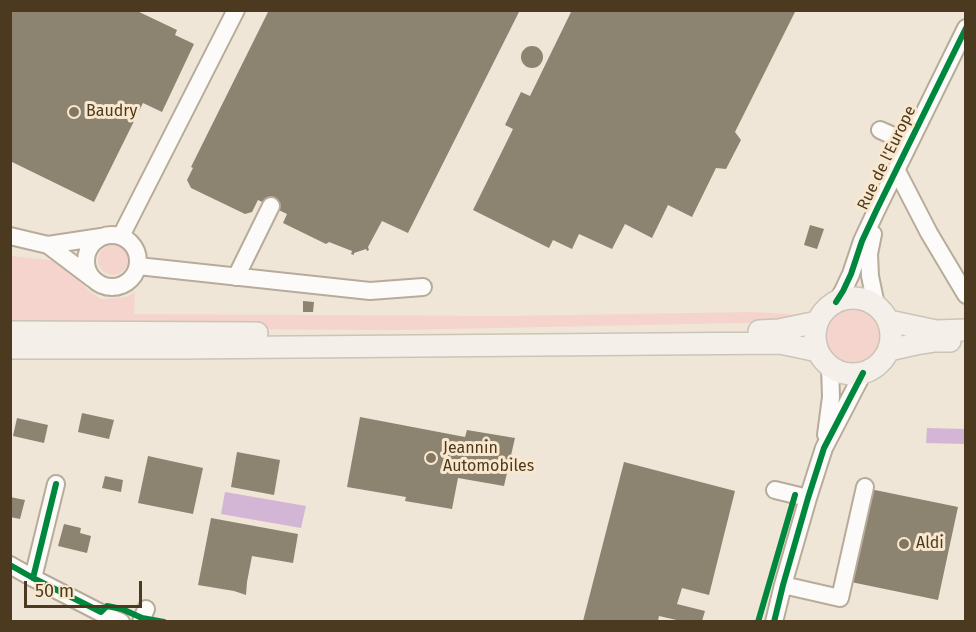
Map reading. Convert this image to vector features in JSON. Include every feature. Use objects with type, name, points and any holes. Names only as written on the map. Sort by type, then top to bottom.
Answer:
[{"type":"main road","points":[[824,359],[815,342],[817,322],[828,307],[846,298],[866,300],[882,313],[936,331],[966,330]]},
{"type":"main road","points":[[10,348],[780,343],[824,359],[840,372],[852,375],[874,369],[883,361],[889,350],[892,332],[882,313]]},
{"type":"main road","points":[[10,332],[683,332],[779,330],[817,322]]},
{"type":"main road","points":[[889,350],[935,341],[966,341]]},
{"type":"street","points":[[121,236],[236,10]]},
{"type":"street","name":"Rue de l'Europe","points":[[836,302],[851,274],[862,241],[966,28]]},
{"type":"street","points":[[880,130],[909,144]]},
{"type":"street","points":[[897,171],[929,233],[966,294]]},
{"type":"street","points":[[236,277],[270,206]]},
{"type":"street","name":"Rue de l'Europe","points":[[877,210],[869,254],[870,276],[882,313]]},
{"type":"street","points":[[10,236],[48,245],[108,235],[121,236],[133,245],[138,266],[128,281],[112,287],[104,286],[48,245]]},
{"type":"street","points":[[96,282],[90,276],[86,261],[90,247],[95,240],[101,237]]},
{"type":"street","points":[[138,266],[370,291],[423,287]]},
{"type":"street","points":[[824,359],[831,397],[824,448]]},
{"type":"street","points":[[775,621],[783,585],[824,448],[863,373]]},
{"type":"street","points":[[33,578],[56,484]]},
{"type":"street","points":[[783,585],[840,598],[865,487]]},
{"type":"street","points":[[776,490],[808,498]]},
{"type":"street","points":[[10,565],[118,621]]},
{"type":"shaded area","points":[[113,245],[119,246],[127,254],[127,266],[119,274],[113,275],[107,274],[99,266],[98,260],[99,254],[107,246]]},
{"type":"shaded area","points":[[11,256],[51,260],[67,268],[89,291],[101,299],[126,297],[135,292],[134,314],[506,316],[754,312],[804,315],[789,322],[399,330],[11,328]]},
{"type":"shaded area","points":[[853,307],[864,309],[877,320],[882,336],[880,347],[869,360],[853,365],[842,363],[829,352],[824,336],[826,325],[837,312]]},
{"type":"shaded area","points":[[927,428],[965,429],[965,444],[926,443]]},
{"type":"shaded area","points":[[225,492],[306,506],[301,528],[221,514]]},
{"type":"building","name":"Baudry","points":[[10,10],[135,10],[177,30],[175,35],[194,44],[162,112],[143,103],[94,202],[10,161]]},
{"type":"building","points":[[269,10],[520,10],[408,233],[382,221],[368,247],[369,250],[354,253],[354,255],[351,254],[352,251],[329,242],[326,244],[283,223],[287,214],[258,200],[252,212],[245,214],[191,188],[187,180],[193,168],[191,167]]},
{"type":"building","points":[[572,10],[796,10],[735,132],[741,140],[726,169],[716,168],[692,217],[668,205],[652,238],[625,224],[612,249],[579,234],[572,249],[553,240],[549,248],[473,210],[513,129],[505,125],[521,92],[530,96]]},
{"type":"building","points":[[532,46],[540,49],[543,57],[540,65],[532,68],[524,65],[521,57],[524,49]]},
{"type":"building","points":[[810,225],[824,229],[817,249],[804,245]]},
{"type":"building","points":[[303,301],[314,302],[313,312],[303,312]]},
{"type":"building","points":[[82,413],[114,420],[109,439],[78,432]]},
{"type":"building","name":"Jeannin Automobiles","points":[[360,417],[465,437],[467,430],[515,438],[504,486],[458,478],[452,509],[405,501],[406,497],[347,487]]},
{"type":"building","points":[[17,418],[48,425],[44,443],[13,436]]},
{"type":"building","points":[[237,452],[280,460],[274,495],[231,487]]},
{"type":"building","points":[[148,456],[203,468],[193,514],[138,503]]},
{"type":"building","points":[[624,462],[735,491],[709,595],[682,588],[677,604],[705,611],[702,621],[681,621],[659,616],[658,621],[583,621]]},
{"type":"building","points":[[105,476],[123,480],[121,492],[102,488]]},
{"type":"building","name":"Aldi","points":[[870,489],[958,507],[938,600],[851,582]]},
{"type":"building","points":[[10,497],[25,500],[20,519],[10,517]]},
{"type":"building","points":[[211,518],[298,534],[293,563],[252,556],[246,595],[198,585]]},
{"type":"building","points":[[64,524],[81,528],[80,533],[91,536],[87,553],[58,546]]},
{"type":"cycle path","points":[[836,302],[851,274],[862,241],[877,209],[966,28]]},
{"type":"cycle path","points":[[774,622],[824,448],[863,373]]},
{"type":"cycle path","points":[[33,578],[56,484]]},
{"type":"cycle path","points":[[758,622],[795,495]]},
{"type":"cycle path","points":[[10,565],[101,612],[107,606],[122,609],[142,618],[164,622]]},
{"type":"place","name":"Baudry","points":[[74,112]]},
{"type":"place","name":"Jeannin Automobiles","points":[[431,458]]},
{"type":"place","name":"Aldi","points":[[904,544]]}]
